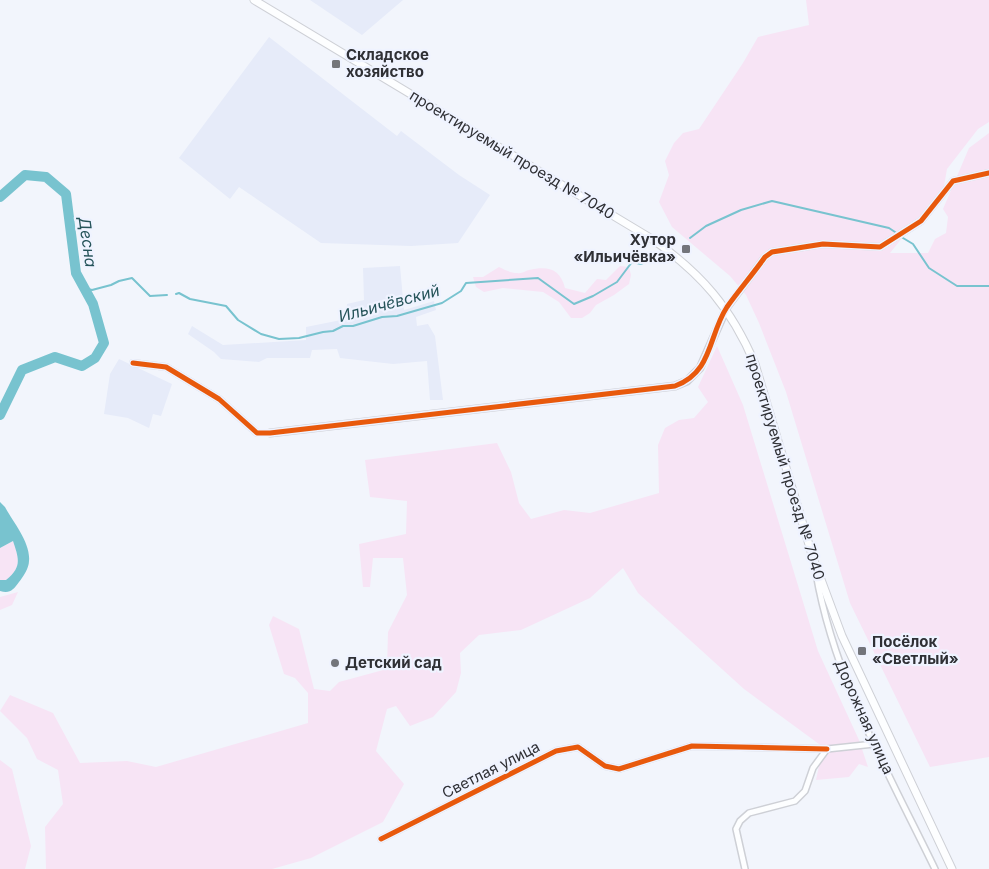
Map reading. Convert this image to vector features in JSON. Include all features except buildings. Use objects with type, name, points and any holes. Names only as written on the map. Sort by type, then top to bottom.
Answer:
[{"type":"main road","name":"проектируемый проезд № 7040","points":[[254,0],[652,239],[676,256],[698,276],[726,309],[745,341],[755,364],[813,558],[844,643],[952,869]]},
{"type":"street","points":[[133,363],[166,368],[219,399],[257,433],[675,386],[695,376],[726,309],[765,257],[772,252],[823,244],[880,247],[921,221],[953,181],[989,173]]},
{"type":"street","name":"Дорожная улица","points":[[813,558],[824,614],[839,664],[874,744],[935,869]]},
{"type":"street","name":"Светлая улица","points":[[381,839],[556,752],[578,747],[605,766],[619,769],[692,746],[827,749],[874,744]]},
{"type":"street","points":[[745,869],[736,829],[740,820],[750,813],[795,801],[805,791],[813,768],[827,749]]},
{"type":"shaded area","points":[[310,0],[403,0],[362,35]]},
{"type":"shaded area","points":[[806,0],[989,0],[989,122],[978,129],[947,169],[944,186],[890,253],[928,253],[935,239],[946,233],[948,217],[943,209],[969,148],[989,133],[989,757],[930,767],[850,603],[786,392],[746,295],[730,276],[672,227],[659,202],[669,175],[665,161],[674,143],[683,133],[699,129],[758,37],[809,25]]},
{"type":"shaded area","points":[[269,37],[397,136],[401,131],[459,175],[490,195],[458,243],[411,246],[321,243],[239,187],[230,199],[179,158]]},
{"type":"shaded area","points":[[400,266],[404,310],[434,301],[436,310],[416,317],[417,326],[428,324],[435,336],[443,400],[430,400],[427,361],[393,364],[340,358],[337,349],[312,350],[310,358],[267,358],[259,362],[221,359],[188,334],[192,326],[223,345],[306,340],[306,327],[346,319],[347,304],[364,300],[363,268]]},
{"type":"shaded area","points":[[620,266],[629,267],[631,275],[629,284],[596,305],[590,313],[582,318],[571,318],[559,302],[543,292],[503,288],[484,292],[476,287],[473,277],[483,277],[499,267],[510,272],[519,273],[542,268],[556,272],[563,281],[565,288],[585,293],[597,279],[606,280]]},
{"type":"shaded area","points":[[717,346],[743,405],[818,651],[859,740],[868,767],[859,764],[849,777],[816,780],[823,747],[744,689],[638,593],[623,568],[590,598],[521,630],[479,635],[460,653],[461,673],[456,692],[433,717],[410,726],[396,706],[387,709],[376,751],[404,784],[383,822],[311,858],[272,869],[46,869],[45,827],[63,804],[58,770],[37,759],[27,738],[0,711],[10,695],[53,713],[80,763],[127,761],[156,767],[308,723],[308,693],[295,678],[284,674],[269,625],[273,616],[299,629],[314,689],[330,691],[339,682],[387,669],[388,632],[407,595],[403,558],[373,558],[370,587],[363,587],[359,544],[406,534],[407,501],[370,497],[365,460],[497,443],[511,472],[519,503],[531,519],[564,510],[590,513],[659,493],[658,445],[665,428],[679,420],[694,418],[708,402],[698,387]]},
{"type":"shaded area","points":[[119,359],[172,384],[161,416],[153,414],[149,428],[128,418],[104,414],[110,374]]},
{"type":"shaded area","points":[[13,541],[18,558],[17,567],[6,580],[0,580],[0,548]]},
{"type":"shaded area","points":[[18,592],[12,605],[0,610],[0,597]]},
{"type":"shaded area","points":[[0,760],[12,769],[31,846],[25,869],[0,869]]},
{"type":"water","points":[[0,502],[21,533],[29,554],[29,564],[24,575],[9,592],[0,591],[0,580],[6,580],[15,571],[18,558],[13,541],[0,548]]},
{"type":"waterway","name":"Десна","points":[[0,197],[25,175],[46,177],[66,194],[76,273],[93,304],[104,343],[95,358],[82,366],[55,357],[22,370],[0,415]]},
{"type":"waterway","points":[[690,238],[706,226],[741,210],[772,201],[889,228],[895,232]]},
{"type":"waterway","points":[[903,238],[913,244],[929,268],[957,286],[989,286]]},
{"type":"waterway","name":"Ильичёвский","points":[[176,294],[179,293],[190,299],[226,306],[238,320],[261,334],[279,339],[299,338],[333,331],[343,326],[353,326],[382,317],[397,316],[442,303],[461,291],[466,283],[538,278],[574,304],[593,296],[617,282],[632,262],[641,264],[651,259]]},
{"type":"waterway","points":[[84,288],[92,290],[132,278],[150,296],[167,295]]},
{"type":"cycle path","points":[[133,363],[166,367],[219,399],[257,433],[675,386],[687,380],[696,372],[708,352],[727,307],[765,257],[772,252],[823,244],[880,247],[921,221],[953,181],[989,173]]},
{"type":"cycle path","points":[[381,839],[556,751],[578,747],[605,766],[619,769],[692,746],[827,749]]},
{"type":"place","name":"Складское хозяйство","points":[[336,64]]},
{"type":"place","name":"Хутор «Ильичёвка»","points":[[686,249]]},
{"type":"place","name":"Посёлок «Светлый»","points":[[862,651]]},
{"type":"place","name":"Детский сад","points":[[335,663]]}]
